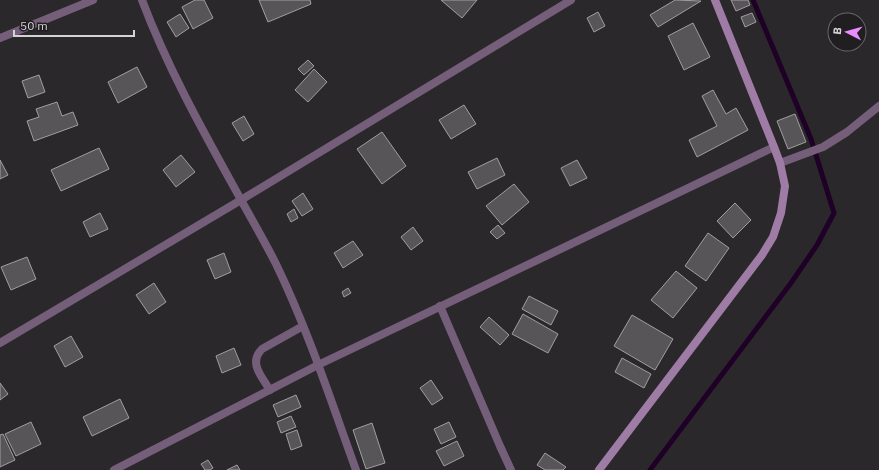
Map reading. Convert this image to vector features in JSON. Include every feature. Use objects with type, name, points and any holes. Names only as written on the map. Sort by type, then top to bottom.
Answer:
[{"type":"main road","points":[[598,470],[762,255],[773,237],[781,212],[785,186],[780,163],[715,0]]},
{"type":"street","points":[[1,36],[93,0]]},
{"type":"street","points":[[142,0],[154,32],[172,70],[276,263],[303,326],[356,470]]},
{"type":"street","points":[[0,343],[241,200],[571,0]]},
{"type":"street","points":[[780,163],[807,154],[822,147],[847,132],[879,106]]},
{"type":"street","points":[[114,470],[318,365],[774,147]]},
{"type":"street","points":[[440,306],[511,470]]},
{"type":"street","points":[[270,390],[256,368],[256,358],[258,353],[262,349],[303,326]]},
{"type":"building","points":[[195,0],[204,0],[213,18],[193,29],[182,7]]},
{"type":"building","points":[[259,0],[310,0],[311,4],[268,22]]},
{"type":"building","points":[[441,0],[477,0],[462,18]]},
{"type":"building","points":[[675,0],[701,1],[658,27],[650,15]]},
{"type":"building","points":[[731,0],[748,0],[750,5],[736,11]]},
{"type":"building","points":[[598,12],[605,26],[594,32],[587,18]]},
{"type":"building","points":[[752,13],[756,22],[745,27],[741,17]]},
{"type":"building","points":[[180,14],[189,28],[176,37],[167,22]]},
{"type":"building","points":[[693,23],[710,57],[684,70],[668,36]]},
{"type":"building","points":[[308,60],[314,66],[304,75],[298,69]]},
{"type":"building","points":[[137,67],[147,87],[118,103],[108,82]]},
{"type":"building","points":[[314,69],[327,82],[308,102],[295,90]]},
{"type":"building","points":[[39,75],[45,92],[28,98],[22,81]]},
{"type":"building","points":[[713,90],[726,114],[736,108],[748,130],[697,157],[689,140],[717,126],[702,96]]},
{"type":"building","points":[[57,102],[62,116],[73,112],[78,125],[34,141],[27,121],[39,117],[36,109]]},
{"type":"building","points":[[464,105],[476,124],[451,139],[439,120]]},
{"type":"building","points":[[795,114],[806,142],[788,149],[777,121]]},
{"type":"building","points":[[244,116],[254,134],[243,141],[232,123]]},
{"type":"building","points":[[382,132],[406,166],[382,184],[357,149]]},
{"type":"building","points":[[99,148],[109,169],[61,191],[51,170]]},
{"type":"building","points":[[181,155],[195,172],[176,187],[163,170]]},
{"type":"building","points":[[497,158],[505,175],[477,189],[468,172]]},
{"type":"building","points":[[0,160],[8,175],[0,179]]},
{"type":"building","points":[[577,160],[587,178],[570,186],[561,168]]},
{"type":"building","points":[[514,184],[529,202],[502,225],[486,206]]},
{"type":"building","points":[[303,193],[313,209],[302,216],[292,201]]},
{"type":"building","points":[[735,203],[751,220],[733,238],[717,221]]},
{"type":"building","points":[[294,209],[298,218],[291,222],[287,214]]},
{"type":"building","points":[[100,213],[108,229],[90,237],[83,222]]},
{"type":"building","points":[[498,225],[505,233],[497,239],[490,232]]},
{"type":"building","points":[[413,227],[423,241],[411,250],[401,237]]},
{"type":"building","points":[[708,233],[729,248],[706,281],[685,266]]},
{"type":"building","points":[[353,241],[363,255],[343,268],[334,253]]},
{"type":"building","points":[[224,253],[231,272],[215,279],[207,260]]},
{"type":"building","points":[[27,257],[36,279],[11,290],[1,267]]},
{"type":"building","points":[[676,271],[697,288],[673,318],[651,300]]},
{"type":"building","points":[[154,283],[166,302],[149,314],[136,295]]},
{"type":"building","points":[[348,288],[351,293],[344,297],[342,292]]},
{"type":"building","points":[[529,296],[558,311],[551,325],[522,309]]},
{"type":"building","points":[[523,314],[558,334],[548,353],[512,334]]},
{"type":"building","points":[[632,315],[673,339],[655,370],[614,346]]},
{"type":"building","points":[[489,317],[509,335],[500,345],[480,327]]},
{"type":"building","points":[[71,336],[83,357],[65,367],[54,346]]},
{"type":"building","points":[[234,348],[241,365],[222,373],[216,356]]},
{"type":"building","points":[[622,358],[651,374],[644,388],[615,372]]},
{"type":"building","points":[[431,380],[443,398],[432,405],[420,388]]},
{"type":"building","points":[[0,383],[8,394],[0,400]]},
{"type":"building","points":[[296,395],[301,407],[278,417],[273,405]]},
{"type":"building","points":[[120,399],[129,418],[92,436],[83,417]]},
{"type":"building","points":[[291,416],[296,427],[281,433],[277,422]]},
{"type":"building","points":[[31,422],[41,444],[16,456],[5,434]]},
{"type":"building","points":[[449,422],[456,437],[441,444],[434,429]]},
{"type":"building","points":[[372,423],[385,463],[366,469],[353,430]]},
{"type":"building","points":[[297,430],[302,446],[291,450],[286,434]]},
{"type":"building","points":[[3,434],[15,460],[0,467],[0,435]]},
{"type":"building","points":[[457,441],[464,456],[444,466],[436,451]]},
{"type":"building","points":[[545,453],[566,467],[563,470],[545,470],[537,465]]},
{"type":"building","points":[[208,460],[213,468],[210,470],[205,470],[201,464]]},
{"type":"building","points":[[237,465],[240,470],[227,470]]},
{"type":"waterway","points":[[650,470],[791,283],[817,245],[834,213],[811,139],[753,0]]}]
